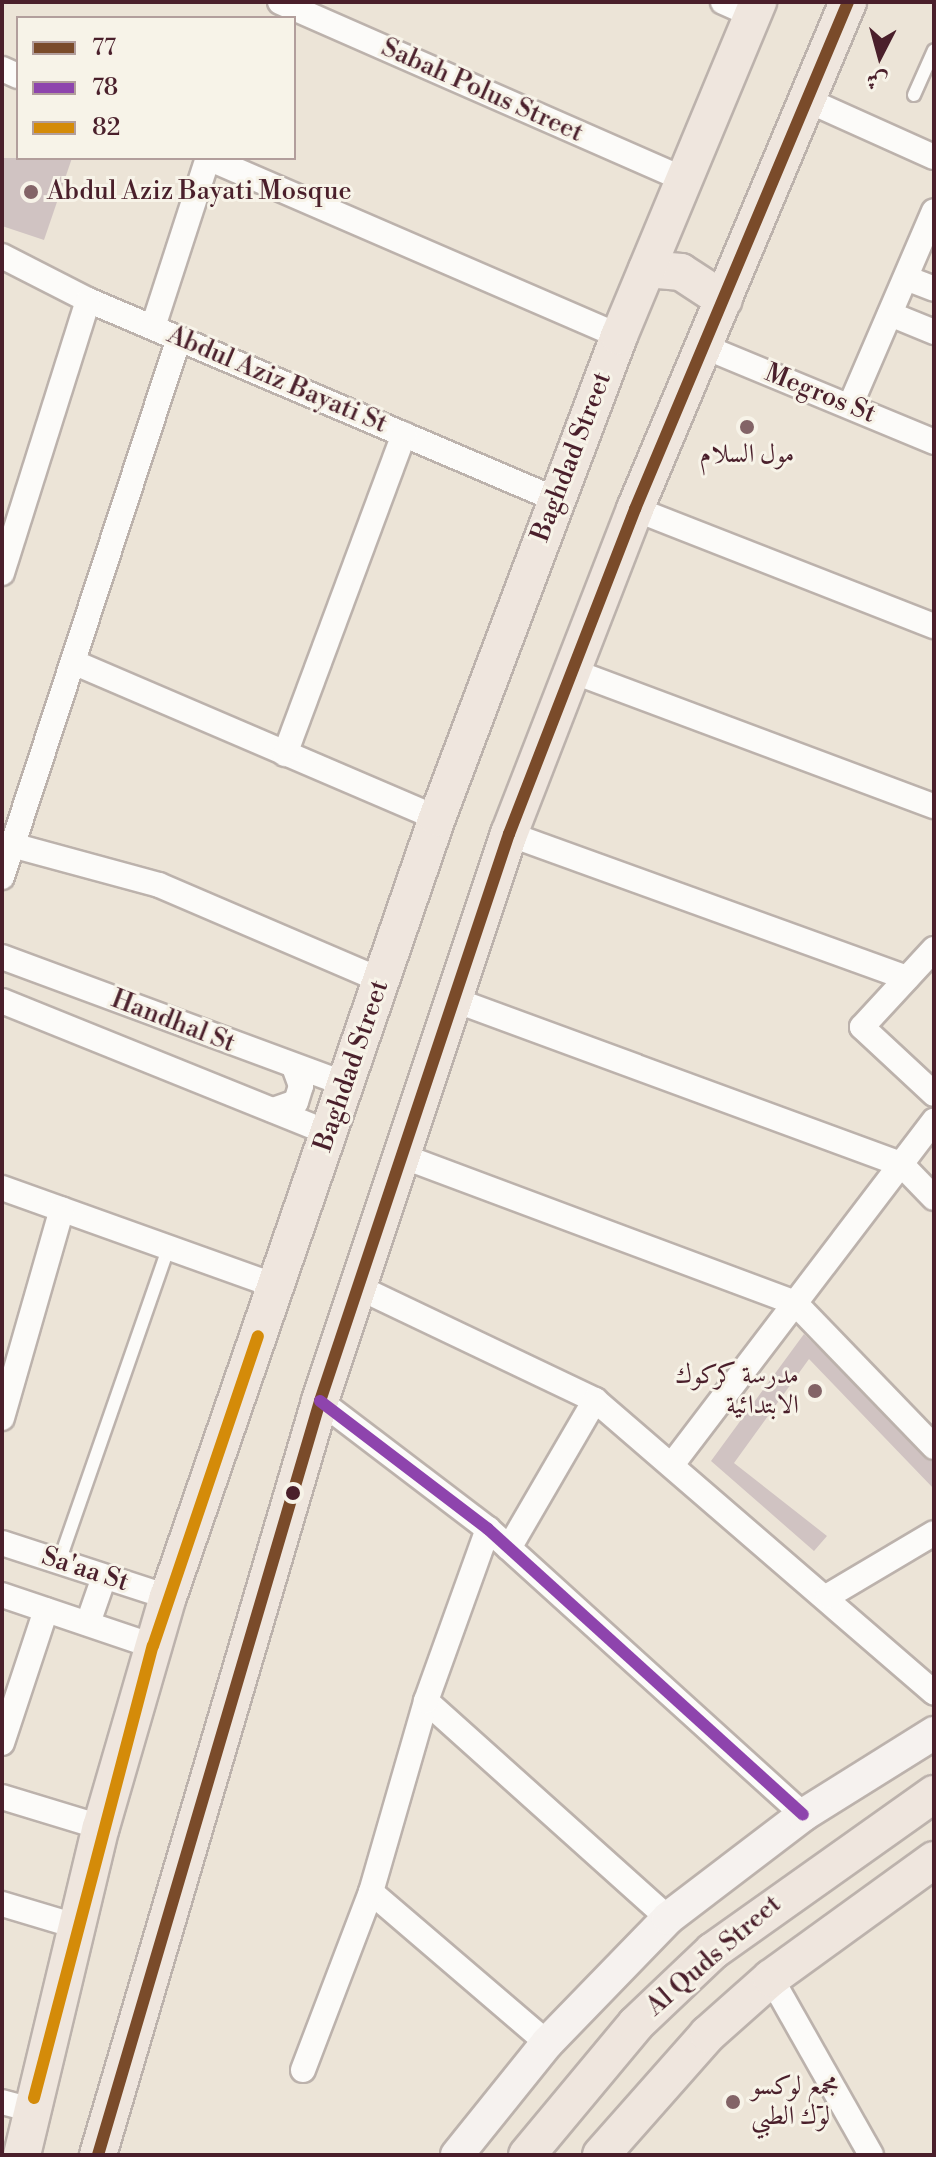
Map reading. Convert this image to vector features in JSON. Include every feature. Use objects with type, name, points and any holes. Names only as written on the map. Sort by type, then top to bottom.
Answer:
[{"type":"main road","points":[[98,2155],[320,1401],[509,834],[635,509],[848,2]]},
{"type":"main road","name":"Baghdad Street","points":[[22,2155],[17,2106],[76,1926],[101,1827],[168,1597],[437,818],[555,499],[684,179],[744,6]]},
{"type":"main road","points":[[647,269],[689,275],[724,300]]},
{"type":"main road","name":"Al Quds Street","points":[[527,2155],[636,2024],[713,1951],[934,1794]]},
{"type":"main road","name":"Al Quds Street","points":[[601,2155],[708,2034],[771,1978],[934,1860]]},
{"type":"street","name":"Sabah Polus Street","points":[[280,2],[684,179]]},
{"type":"street","points":[[807,100],[934,157]]},
{"type":"street","points":[[153,327],[207,160]]},
{"type":"street","points":[[213,160],[619,336]]},
{"type":"street","points":[[850,406],[934,211]]},
{"type":"street","name":"Abdul Aziz Bayati St","points":[[2,256],[88,300],[555,499]]},
{"type":"street","points":[[906,278],[934,289]]},
{"type":"street","points":[[2,573],[88,300]]},
{"type":"street","points":[[890,314],[934,332]]},
{"type":"street","points":[[2,877],[179,338]]},
{"type":"street","name":"Megros St","points":[[705,347],[934,442]]},
{"type":"street","points":[[285,754],[404,434]]},
{"type":"street","points":[[635,509],[934,626]]},
{"type":"street","points":[[73,662],[437,818]]},
{"type":"street","points":[[572,671],[934,806]]},
{"type":"street","points":[[509,834],[907,978]]},
{"type":"street","points":[[12,845],[159,885],[381,980]]},
{"type":"street","points":[[934,949],[862,1027],[934,1094]]},
{"type":"street","name":"Handhal St","points":[[2,957],[345,1084]]},
{"type":"street","points":[[452,999],[901,1164],[934,1198]]},
{"type":"street","name":"Handhal St","points":[[2,1001],[329,1133]]},
{"type":"street","points":[[273,1110],[296,1102],[301,1086],[294,1067]]},
{"type":"street","points":[[674,1462],[934,1121]]},
{"type":"street","points":[[402,1156],[795,1303],[934,1447]]},
{"type":"street","points":[[2,1188],[275,1286]]},
{"type":"street","points":[[2,1418],[62,1209]]},
{"type":"street","points":[[358,1287],[595,1400],[674,1462],[934,1693]]},
{"type":"street","points":[[509,1548],[595,1400]]},
{"type":"street","points":[[320,1401],[488,1529],[803,1815]]},
{"type":"street","points":[[303,2070],[371,1892],[426,1701],[488,1529]]},
{"type":"street","points":[[828,1596],[934,1533]]},
{"type":"street","name":"Sa'aa St","points":[[2,1543],[168,1597]]},
{"type":"street","points":[[88,1623],[104,1577]]},
{"type":"street","name":"Sa'aa St","points":[[2,1595],[153,1646]]},
{"type":"street","points":[[2,1743],[46,1610]]},
{"type":"street","points":[[426,1701],[668,1918]]},
{"type":"street","points":[[457,2155],[547,2043],[668,1918],[803,1815],[934,1733]]},
{"type":"street","points":[[2,1797],[101,1827]]},
{"type":"street","points":[[371,1892],[547,2043]]},
{"type":"street","points":[[2,1904],[76,1926]]},
{"type":"street","points":[[771,1978],[871,2155]]},
{"type":"lane","points":[[914,95],[934,50]]},
{"type":"lane","points":[[59,1562],[169,1247]]},
{"type":"building","name":"Abdul Aziz Bayati Mosque","points":[[2,158],[71,160],[44,240],[2,226]]},
{"type":"building","points":[[804,1334],[934,1462],[934,1489],[809,1359],[734,1463],[827,1536],[814,1551],[711,1461]]},
{"type":"transit line","name":"77","points":[[98,2155],[320,1401],[509,834],[635,509],[848,2]]},
{"type":"transit line","name":"82","points":[[34,2098],[153,1646],[258,1336]]},
{"type":"transit line","name":"78","points":[[320,1401],[488,1529],[803,1815]]},
{"type":"place","name":"Abdul Aziz Bayati Mosque","points":[[31,192]]},
{"type":"place","name":"مول السلام","points":[[747,427]]},
{"type":"place","name":"مدرسة كركوك الابتدائية","points":[[815,1391]]},
{"type":"place","name":"مجمع لوكسو لوك الطبي","points":[[733,2102]]}]
